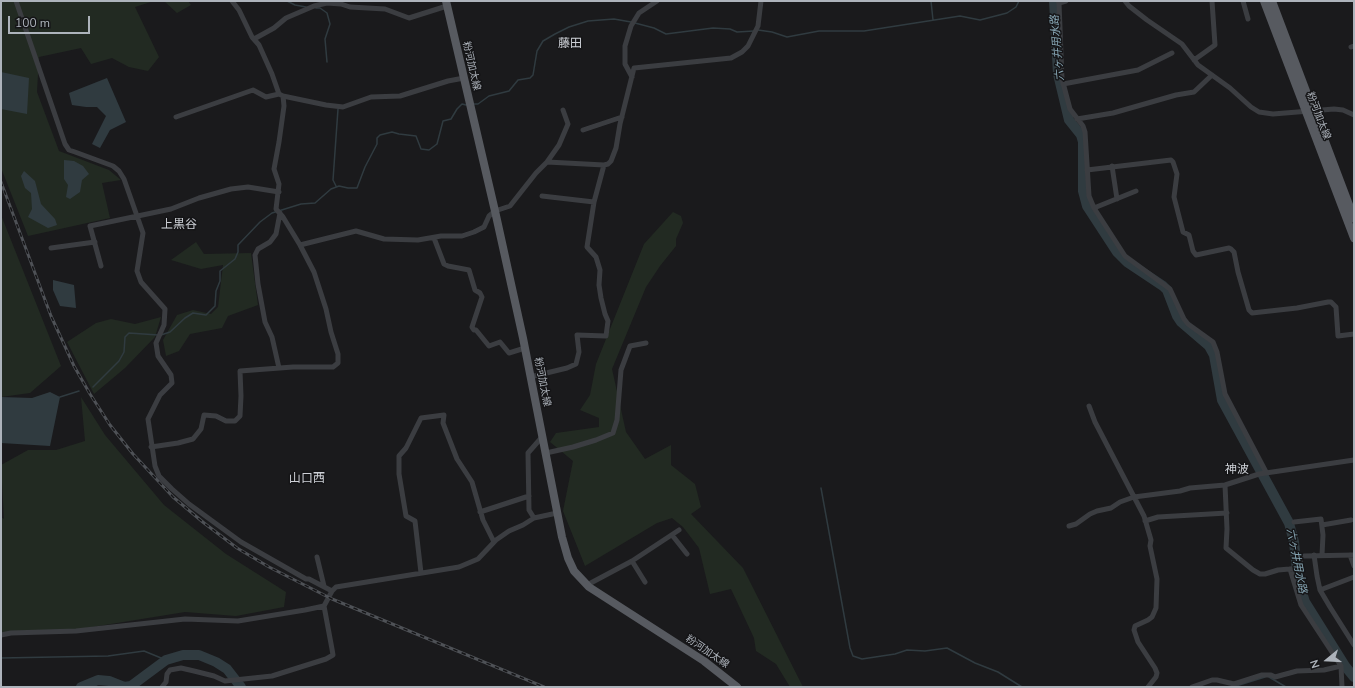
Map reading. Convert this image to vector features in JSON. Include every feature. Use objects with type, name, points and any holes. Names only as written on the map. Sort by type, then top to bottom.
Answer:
[{"type":"main road","name":"粉河加太線","points":[[1264,1],[1354,218]]},
{"type":"main road","name":"粉河加太線","points":[[1272,1],[1354,238]]},
{"type":"main road","name":"粉河加太線","points":[[446,4],[495,211],[525,348],[562,537],[568,558],[574,572],[587,584],[704,661],[734,683],[737,687]]},
{"type":"street","points":[[16,1],[65,144],[69,150],[113,166],[119,171],[124,179],[143,233],[142,249],[137,271],[141,282],[165,309],[164,325],[156,343],[158,356],[171,375],[172,383],[160,395],[148,419],[151,447],[159,476],[189,504],[241,542],[292,572],[332,591]]},
{"type":"street","points":[[151,447],[193,439],[201,429],[204,415],[216,416],[226,421],[235,420],[240,416],[240,371],[279,368],[333,367],[338,363],[338,354],[314,272],[300,245],[276,209],[279,184],[274,169],[280,142],[284,106],[281,95],[259,45],[254,39],[239,10],[232,1]]},
{"type":"street","points":[[632,77],[625,58],[625,46],[631,26],[639,13],[657,1]]},
{"type":"street","points":[[547,162],[604,165],[611,161],[616,148],[634,68],[731,58],[742,52],[748,46],[758,26],[761,1]]},
{"type":"street","points":[[1066,1],[1059,2],[1063,84],[1070,109],[1083,126],[1085,132],[1088,196],[1094,208],[1126,256],[1170,289],[1184,319],[1188,324],[1213,342],[1217,352],[1226,398],[1263,473]]},
{"type":"street","points":[[1125,1],[1147,20],[1182,44],[1198,65],[1230,88],[1251,107],[1259,112],[1267,114],[1343,110],[1354,115]]},
{"type":"street","points":[[1194,60],[1215,45],[1212,1]]},
{"type":"street","points":[[1243,1],[1248,19]]},
{"type":"street","points":[[254,39],[274,28],[286,18],[314,6],[327,3],[341,4],[350,7],[385,9],[409,18],[425,14],[446,4]]},
{"type":"street","points":[[1063,84],[1138,70],[1172,53]]},
{"type":"street","points":[[1077,119],[1113,113],[1176,95],[1194,92],[1212,75]]},
{"type":"street","points":[[176,117],[253,90],[266,97],[281,95],[326,106],[344,107],[371,97],[400,96],[448,81],[464,78]]},
{"type":"street","points":[[300,245],[356,231],[384,239],[418,240],[462,236],[474,232],[484,226],[489,216],[495,211],[510,206],[536,173],[547,162],[559,145],[568,124],[563,110]]},
{"type":"street","points":[[583,130],[622,117]]},
{"type":"street","points":[[1087,170],[1171,160],[1177,174],[1174,197],[1183,232],[1189,235],[1192,251],[1196,255],[1231,248],[1234,252],[1249,310],[1252,313],[1297,308],[1331,302],[1336,307],[1338,336],[1354,334]]},
{"type":"street","points":[[530,377],[567,368],[576,364],[579,352],[577,335],[606,336],[608,321],[601,298],[599,285],[600,270],[596,257],[587,247],[594,202],[604,165]]},
{"type":"street","points":[[1112,166],[1117,199]]},
{"type":"street","points":[[101,266],[90,226],[171,209],[199,198],[231,189],[248,187],[279,192]]},
{"type":"street","points":[[1094,208],[1136,192]]},
{"type":"street","points":[[542,196],[594,202]]},
{"type":"street","points":[[279,368],[272,337],[265,322],[255,255],[258,249],[270,242],[276,234],[280,213]]},
{"type":"street","points":[[434,238],[444,264],[469,270],[475,290],[480,293],[482,297],[472,327],[474,330],[476,330],[489,346],[500,342],[509,353],[525,348]]},
{"type":"street","points":[[51,248],[95,242]]},
{"type":"street","points":[[546,453],[585,443],[613,433],[617,420],[621,370],[630,346],[646,343]]},
{"type":"street","points":[[1089,406],[1134,497],[1145,521],[1151,540],[1150,546],[1157,572],[1156,608],[1152,617],[1135,626],[1134,630],[1138,642],[1157,673],[1156,677],[1148,687]]},
{"type":"street","points":[[421,572],[415,521],[406,516],[399,474],[399,456],[406,448],[421,418],[444,415],[443,423],[457,459],[472,482],[480,512],[494,542]]},
{"type":"street","points":[[534,518],[529,510],[528,453],[542,438]]},
{"type":"street","points":[[1069,526],[1076,524],[1097,510],[1111,508],[1120,502],[1134,497],[1180,491],[1190,488],[1225,485],[1263,473],[1354,460]]},
{"type":"street","points":[[1225,485],[1227,513],[1225,545],[1226,548],[1253,570],[1260,574],[1265,574],[1278,570],[1301,568],[1301,557],[1314,555],[1352,555],[1354,566]]},
{"type":"street","points":[[480,512],[529,496]]},
{"type":"street","points":[[162,687],[170,670],[181,668],[214,676],[225,681],[272,676],[326,660],[332,655],[332,649],[324,606],[332,591],[336,587],[459,567],[478,559],[494,542],[509,531],[534,518],[557,513]]},
{"type":"street","points":[[1145,521],[1158,517],[1227,513]]},
{"type":"street","points":[[1294,522],[1321,519],[1322,555]]},
{"type":"street","points":[[1322,524],[1351,520]]},
{"type":"street","points":[[587,584],[632,561],[679,530]]},
{"type":"street","points":[[672,535],[687,554]]},
{"type":"street","points":[[1314,555],[1316,576],[1320,590],[1354,644]]},
{"type":"street","points":[[317,557],[324,586]]},
{"type":"street","points":[[632,561],[645,582]]},
{"type":"street","points":[[1294,569],[1301,605],[1341,666],[1342,687]]},
{"type":"street","points":[[1320,590],[1354,577]]},
{"type":"street","points":[[1,635],[11,633],[76,631],[185,619],[238,622],[324,606]]},
{"type":"street","points":[[1192,687],[1212,680],[1234,684],[1262,675],[1271,675],[1275,677],[1297,671],[1324,670],[1341,666]]},
{"type":"shaded area","points":[[1,1],[154,1],[135,7],[159,57],[148,71],[129,67],[112,58],[91,64],[81,48],[39,57],[37,92],[59,151],[109,170],[121,180],[102,183],[110,218],[28,236],[1,168]]},
{"type":"shaded area","points":[[164,1],[188,1],[191,5],[177,13]]},
{"type":"shaded area","points":[[1,72],[29,78],[27,114],[1,109]]},
{"type":"shaded area","points":[[107,78],[126,122],[110,130],[100,148],[92,144],[106,116],[97,107],[72,105],[69,93]]},
{"type":"shaded area","points":[[64,160],[74,161],[83,166],[89,174],[82,180],[80,192],[70,199],[66,197],[68,185],[64,179]]},
{"type":"shaded area","points":[[24,171],[35,181],[41,204],[55,219],[57,225],[48,228],[28,217],[32,209],[31,193],[25,188],[21,176]]},
{"type":"shaded area","points":[[673,212],[681,216],[683,223],[676,239],[676,246],[646,287],[612,369],[626,432],[645,459],[671,445],[671,465],[695,484],[701,507],[691,514],[743,568],[803,687],[790,687],[776,664],[756,651],[754,638],[731,589],[710,594],[699,548],[683,527],[672,518],[657,523],[585,566],[563,511],[573,461],[550,442],[556,433],[599,427],[599,418],[580,410],[590,395],[596,364],[644,244]]},
{"type":"shaded area","points":[[1,215],[61,366],[30,393],[1,397]]},
{"type":"shaded area","points":[[196,242],[204,254],[251,253],[258,305],[228,316],[222,328],[190,334],[179,351],[166,356],[163,340],[177,315],[193,310],[211,314],[218,307],[223,265],[201,269],[171,260]]},
{"type":"shaded area","points":[[53,280],[74,285],[76,308],[60,306],[53,290]]},
{"type":"shaded area","points":[[161,317],[155,337],[125,368],[94,394],[67,342],[96,323],[111,319],[135,324]]},
{"type":"shaded area","points":[[50,392],[60,397],[50,446],[1,443],[1,397],[32,398]]},
{"type":"shaded area","points":[[81,397],[105,435],[164,505],[226,554],[286,592],[284,607],[236,616],[185,612],[80,629],[1,633],[1,517],[4,519],[1,465],[28,450],[56,450],[85,441]]},
{"type":"waterway","points":[[287,1],[295,5],[306,7]]},
{"type":"waterway","points":[[931,1],[933,20]]},
{"type":"waterway","points":[[758,30],[772,32],[787,37],[819,31],[864,31],[960,16],[980,20],[1007,13],[1016,7],[1019,1]]},
{"type":"waterway","name":"六ヶ井用水路","points":[[1054,1],[1058,74],[1069,120],[1081,135],[1083,142],[1083,191],[1087,206],[1117,252],[1127,262],[1167,290],[1177,316],[1181,322],[1209,346],[1214,355],[1222,400],[1289,523],[1294,542],[1298,580],[1305,602],[1345,666],[1354,677]]},
{"type":"waterway","points":[[316,8],[320,8],[327,13],[330,24],[325,39],[327,62]]},
{"type":"waterway","points":[[474,104],[478,104],[489,96],[509,91],[518,80],[530,78],[533,75],[537,51],[543,41],[555,34],[569,27],[588,21],[614,19],[631,22]]},
{"type":"waterway","points":[[635,23],[654,28],[666,34],[713,28],[730,29],[737,32],[754,31]]},
{"type":"waterway","points":[[161,335],[170,332],[185,318],[193,313],[206,315],[215,306],[216,291],[220,281],[220,271],[235,259],[238,252],[238,245],[260,222],[272,213],[301,204],[315,203],[331,189],[339,186],[357,188],[365,167],[377,144],[377,138],[380,135],[392,132],[416,136],[421,149],[429,150],[437,144],[443,121],[451,119],[462,104],[466,105]]},
{"type":"waterway","points":[[336,186],[333,180],[338,109]]},
{"type":"waterway","points":[[93,387],[119,361],[124,352],[125,337],[129,333],[158,335]]},
{"type":"waterway","points":[[60,397],[79,391]]},
{"type":"waterway","points":[[821,488],[850,648],[853,656],[862,659],[895,654],[907,650],[925,651],[947,648],[975,663],[998,672],[1022,687]]},
{"type":"waterway","points":[[1,658],[108,656],[144,651],[166,660]]},
{"type":"waterway","points":[[81,687],[98,680],[109,681],[124,687],[131,686],[166,660],[183,655],[199,655],[216,662],[227,669],[241,687]]},
{"type":"waterway","points":[[1236,686],[1265,677]]},
{"type":"waterway","points":[[1269,677],[1286,687]]},
{"type":"railway","points":[[1,182],[51,316],[74,366],[110,425],[133,454],[173,497],[237,548],[269,567],[332,599],[544,687]]},
{"type":"district","name":"藤田","points":[[570,44]]},
{"type":"district","name":"上黒谷","points":[[179,225]]},
{"type":"district","name":"神波","points":[[1237,470]]},
{"type":"district","name":"山口西","points":[[307,479]]}]
